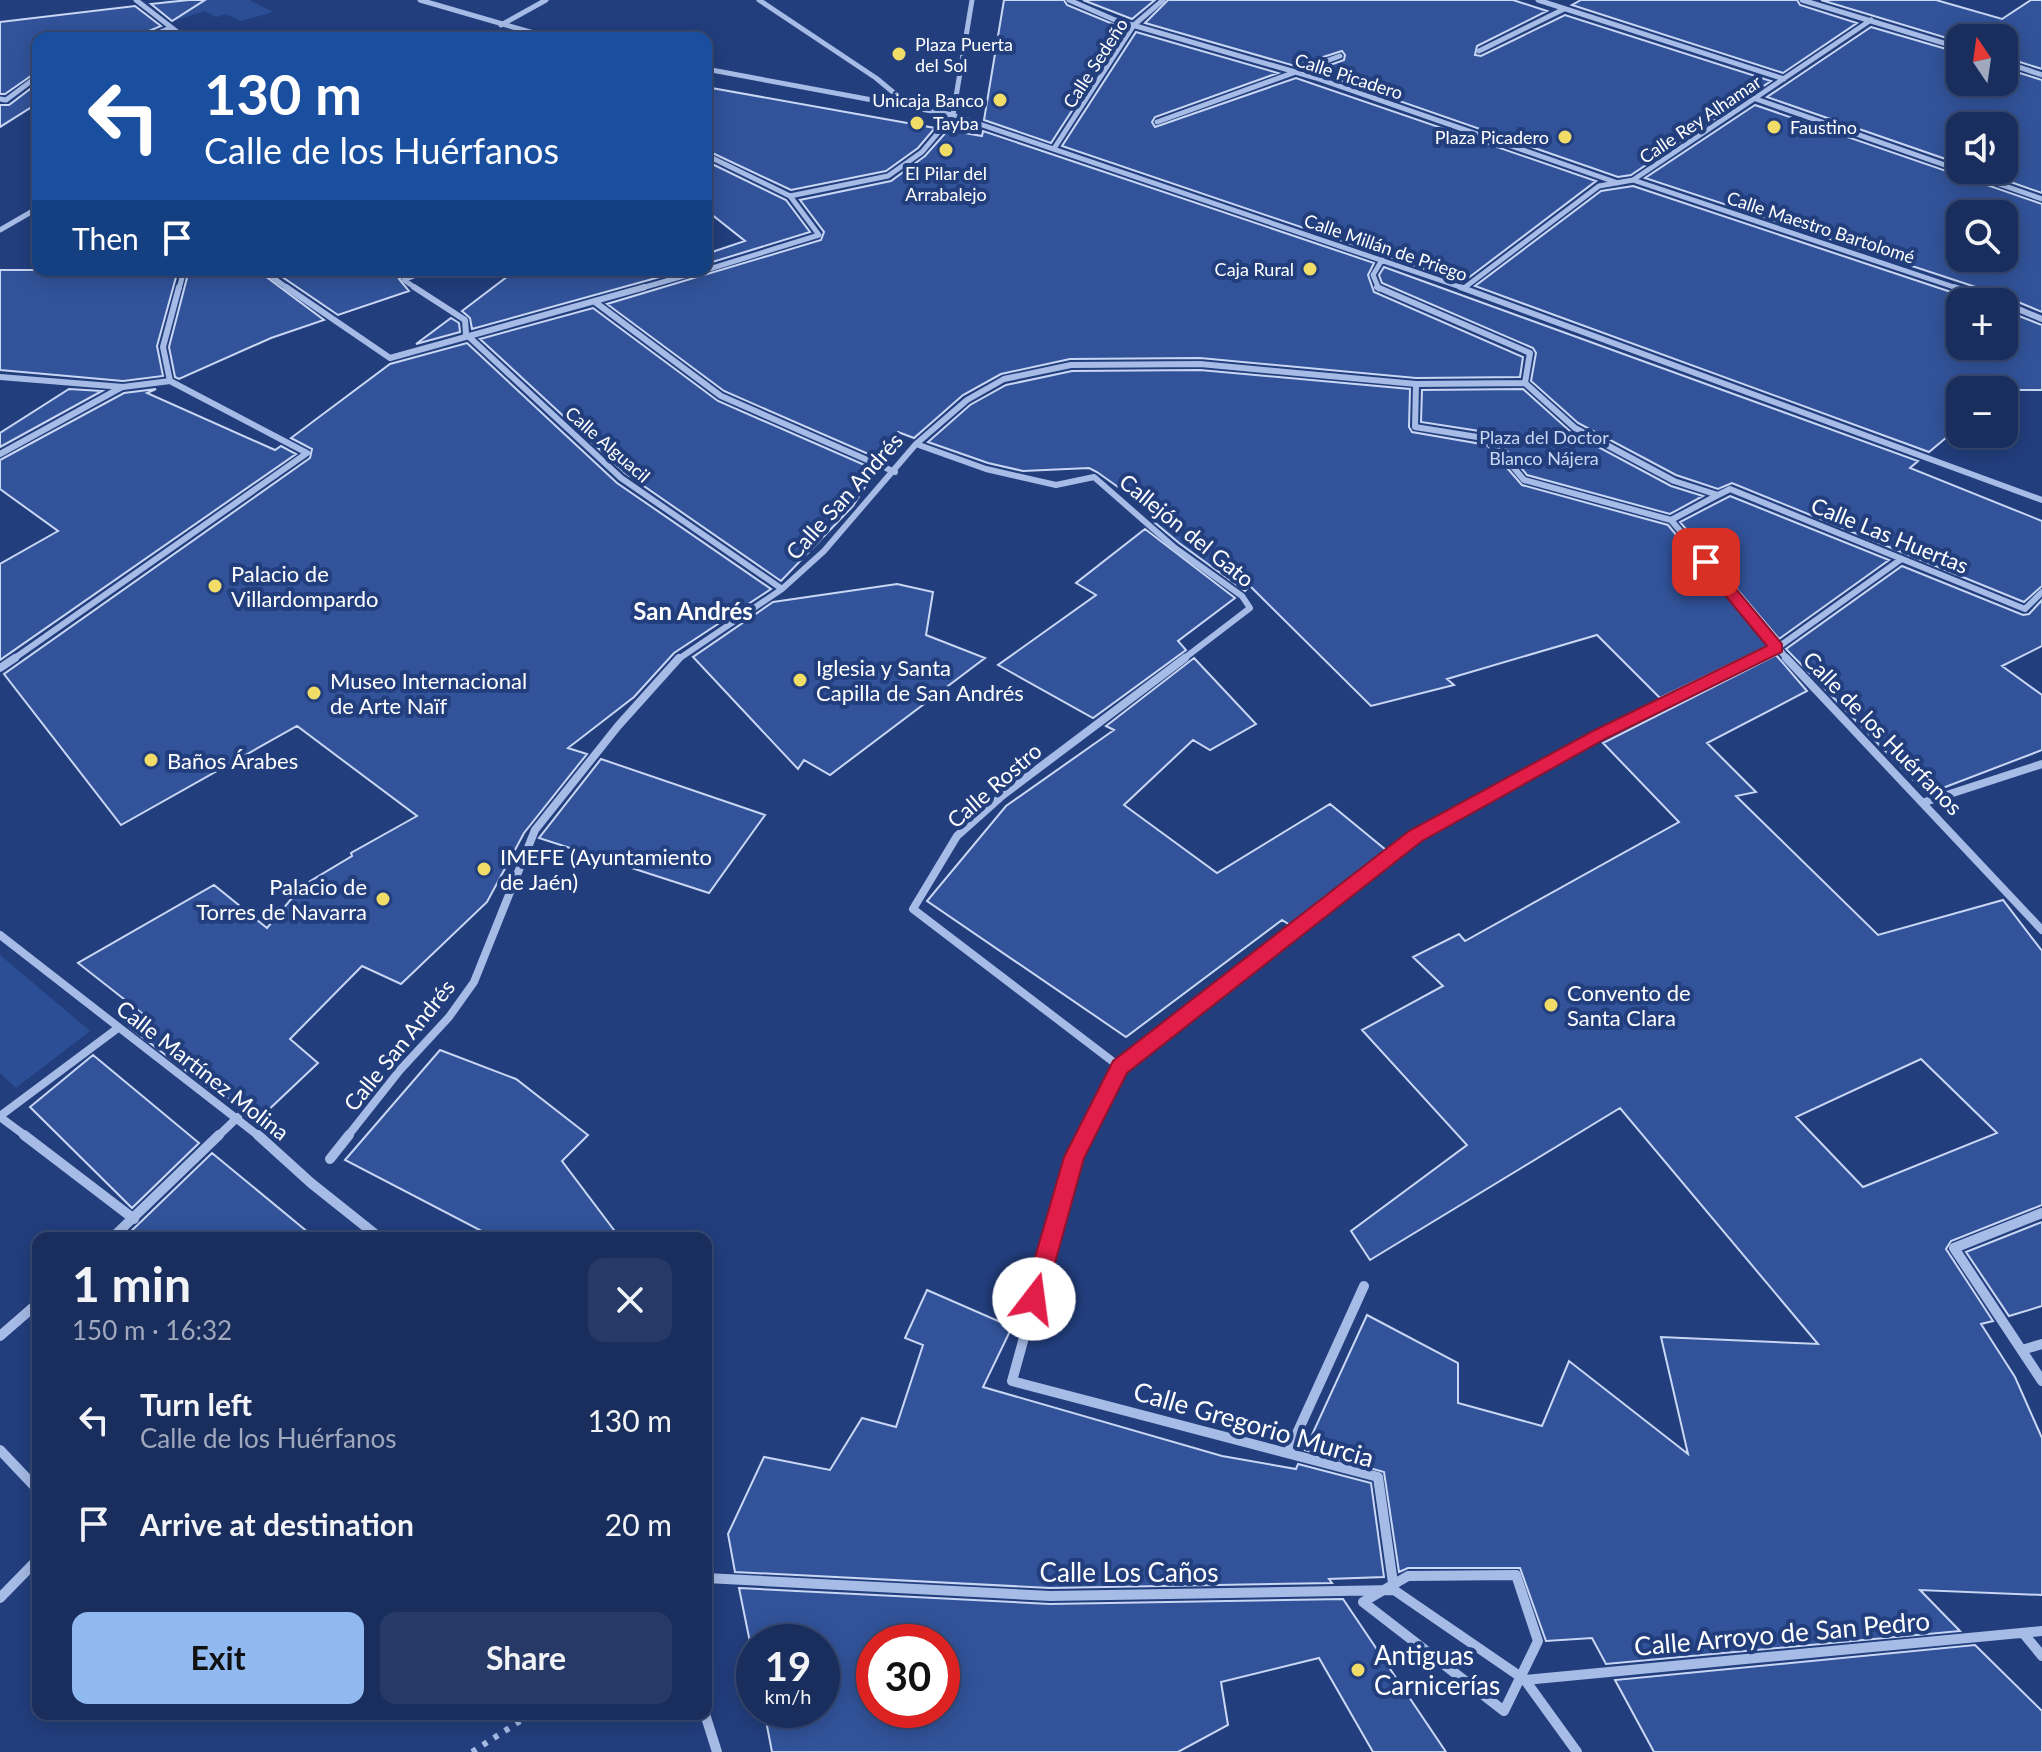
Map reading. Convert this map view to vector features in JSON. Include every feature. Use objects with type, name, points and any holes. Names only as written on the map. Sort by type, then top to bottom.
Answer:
[{"type":"street","points":[[136,0],[176,32]]},
{"type":"street","points":[[420,0],[528,32]]},
{"type":"street","points":[[501,25],[546,0]]},
{"type":"street","points":[[759,0],[876,78],[912,107]]},
{"type":"street","points":[[790,196],[888,176],[922,152],[953,115],[972,0]]},
{"type":"street","name":"Calle Picadero","points":[[1069,0],[1115,20],[1298,73],[1618,183]]},
{"type":"street","name":"Calle Sedeño","points":[[1055,147],[1134,25],[1163,0]]},
{"type":"street","points":[[1538,0],[1784,79]]},
{"type":"street","points":[[1802,0],[1946,44]]},
{"type":"street","points":[[1479,51],[1564,9]]},
{"type":"street","name":"Calle Rey Alhamar","points":[[1464,288],[1599,186],[1633,180],[1871,20]]},
{"type":"street","points":[[161,32],[170,28]]},
{"type":"street","points":[[1157,122],[1340,56]]},
{"type":"street","points":[[2018,67],[2042,75]]},
{"type":"street","name":"Calle Millán de Priego","points":[[712,70],[953,115],[1055,147],[1464,288],[2042,500]]},
{"type":"street","points":[[0,99],[6,100],[32,80]]},
{"type":"street","points":[[1756,99],[2042,199]]},
{"type":"street","points":[[712,158],[790,196],[819,235],[712,268]]},
{"type":"street","points":[[712,161],[717,160]]},
{"type":"street","name":"Calle Maestro Bartolomé","points":[[1633,180],[1957,288]]},
{"type":"street","points":[[2,228],[32,211]]},
{"type":"street","points":[[1382,260],[1373,275],[1377,288],[1530,353],[1525,383]]},
{"type":"street","points":[[170,381],[163,347],[182,276]]},
{"type":"street","points":[[271,276],[390,358],[466,334],[684,276]]},
{"type":"street","name":"Calle Alguacil","points":[[414,276],[404,280],[465,320],[466,334],[621,478],[782,589]]},
{"type":"street","points":[[595,302],[721,396],[895,472]]},
{"type":"street","name":"Calle Maestro Bartolomé","points":[[2018,309],[2042,319]]},
{"type":"street","name":"Calle San Andrés","points":[[330,1159],[400,1070],[449,1017],[474,982],[535,830],[618,726],[682,654],[782,589],[824,551],[916,444],[967,400],[1004,379],[1071,365],[1200,364],[1416,384],[1525,383]]},
{"type":"street","points":[[0,377],[123,387],[170,381],[307,453],[0,668]]},
{"type":"street","name":"Calle Las Huertas","points":[[1525,383],[1575,428],[1674,481],[1718,495],[1730,489],[2025,609],[2042,592]]},
{"type":"street","points":[[1416,384],[1415,427],[1490,439],[1524,480],[1671,520],[1718,495]]},
{"type":"street","points":[[0,454],[123,387]]},
{"type":"street","name":"Callejón del Gato","points":[[916,444],[986,469],[1056,485],[1094,477],[1175,548],[1242,596],[1250,608]]},
{"type":"street","name":"Calle de los Huérfanos","points":[[1671,520],[1777,648],[2042,930]]},
{"type":"street","points":[[1120,1067],[1415,836],[1599,735],[1777,648],[1900,560]]},
{"type":"street","name":"Calle Rostro","points":[[1120,1067],[913,909],[957,836],[1003,795],[1250,608]]},
{"type":"street","points":[[1925,802],[2042,764]]},
{"type":"street","name":"Calle Martínez Molina","points":[[0,936],[238,1117],[311,1183],[372,1232]]},
{"type":"street","points":[[118,1028],[0,1116],[134,1219]]},
{"type":"street","name":"Calle Gregorio Murcia","points":[[1120,1067],[1074,1157],[1012,1381],[1378,1477],[1390,1588]]},
{"type":"street","points":[[119,1232],[238,1117]]},
{"type":"street","points":[[2042,1213],[1954,1248],[2042,1381]]},
{"type":"street","points":[[1288,1453],[1364,1286]]},
{"type":"street","points":[[0,1336],[32,1308]]},
{"type":"street","points":[[2022,1350],[2042,1344]]},
{"type":"street","points":[[0,1450],[32,1484]]},
{"type":"street","points":[[0,1598],[32,1565]]},
{"type":"street","name":"Calle Los Caños","points":[[712,1578],[1050,1596],[1390,1588],[1408,1576],[1516,1575],[1538,1641],[1523,1678]]},
{"type":"street","points":[[1523,1678],[1504,1711],[1363,1602],[1390,1588],[1523,1678],[1577,1752]]},
{"type":"street","name":"Calle Arroyo de San Pedro","points":[[1523,1678],[2042,1631]]},
{"type":"street","points":[[2024,1634],[2042,1656]]},
{"type":"street","points":[[707,1720],[717,1752]]},
{"type":"path","points":[[472,1752],[522,1720]]},
{"type":"shaded area","points":[[167,0],[249,0],[273,12],[241,21],[226,14],[216,17],[205,11],[174,21],[152,5]]},
{"type":"shaded area","points":[[0,955],[90,1031],[16,1088],[0,1073]]},
{"type":"building","points":[[205,0],[172,21],[151,4]]},
{"type":"building","points":[[1004,0],[1064,0],[1067,5],[1125,29],[1051,143],[984,120]]},
{"type":"building","points":[[1083,0],[1155,0],[1132,19]]},
{"type":"building","points":[[1168,0],[1513,0],[1547,11],[1477,46],[1475,55],[1481,56],[1565,15],[1771,81],[1631,175],[1618,177],[1313,71],[1344,60],[1342,51],[1295,66],[1145,23]]},
{"type":"building","points":[[1581,0],[1797,0],[1800,5],[1857,23],[1783,73],[1572,5]]},
{"type":"building","points":[[1821,0],[1936,0],[2002,19],[2031,0],[2042,0],[2042,69],[2018,61],[2018,24],[1946,24],[1946,38]]},
{"type":"building","points":[[135,6],[161,26],[146,32],[32,32],[32,75],[5,94],[0,94],[0,22]]},
{"type":"building","points":[[1871,27],[1946,49],[1946,96],[2018,96],[2018,72],[2042,80],[2042,193],[2016,184],[2018,112],[1946,112],[1946,159],[1767,97]]},
{"type":"building","points":[[1136,32],[1278,73],[1155,117],[1152,122],[1155,127],[1296,78],[1596,181],[1463,282],[1062,146]]},
{"type":"building","points":[[32,88],[32,107],[0,127],[0,105],[9,105]]},
{"type":"building","points":[[712,88],[935,128],[918,148],[886,171],[791,190],[712,153]]},
{"type":"building","points":[[1755,105],[1946,171],[1946,184],[1984,184],[2042,204],[2042,312],[2018,302],[2018,288],[1979,288],[1645,178]]},
{"type":"building","points":[[948,130],[982,136],[983,131],[1374,263],[1368,275],[1374,292],[1523,357],[1520,377],[1416,378],[1200,358],[1070,359],[1001,374],[963,395],[914,438],[898,432],[882,460],[724,391],[607,304],[701,276],[712,276],[712,273],[821,240],[824,232],[800,200],[891,181],[925,156]]},
{"type":"building","points":[[712,164],[786,200],[810,232],[712,262],[712,252],[745,241],[712,215]]},
{"type":"building","points":[[1633,186],[1946,290],[1946,360],[2018,360],[2018,316],[2042,325],[2042,390],[2018,390],[2018,376],[1946,376],[1946,438],[1929,452],[1475,286],[1601,191]]},
{"type":"building","points":[[1384,267],[1918,461],[1910,468],[2042,521],[2042,586],[2024,602],[1732,483],[1718,489],[1676,475],[1578,423],[1531,381],[1536,353],[1533,348],[1382,283],[1379,275]]},
{"type":"building","points":[[0,270],[32,270],[32,276],[176,276],[157,346],[163,376],[123,381],[0,370]]},
{"type":"building","points":[[187,276],[265,276],[324,320],[271,338],[179,379],[175,377],[169,347]]},
{"type":"building","points":[[281,276],[404,276],[399,279],[409,291],[338,315]]},
{"type":"building","points":[[508,276],[663,276],[472,329],[470,318],[462,311]]},
{"type":"building","points":[[593,308],[718,401],[876,470],[853,506],[781,581],[625,473],[480,339]]},
{"type":"building","points":[[451,318],[459,323],[460,332],[416,344]]},
{"type":"building","points":[[467,343],[617,483],[771,589],[674,653],[634,697],[568,748],[587,754],[524,833],[487,902],[401,984],[362,966],[290,1039],[318,1063],[262,1116],[207,1087],[128,1026],[143,1014],[78,963],[214,885],[267,928],[302,886],[352,856],[351,853],[417,816],[297,726],[121,825],[4,674],[310,458],[312,449],[291,438],[390,364]]},
{"type":"building","points":[[1200,370],[1410,389],[1409,427],[1412,432],[1487,445],[1522,485],[1668,525],[1768,646],[1660,698],[1597,635],[1447,679],[1454,685],[1371,706],[1250,586],[1245,591],[1179,543],[1154,522],[1160,517],[1097,472],[1089,468],[1023,471],[988,463],[928,442],[970,405],[1006,385],[1072,371]]},
{"type":"building","points":[[69,389],[102,391],[0,447],[0,433]]},
{"type":"building","points":[[156,389],[147,393],[275,450],[281,446],[296,454],[0,660],[0,564],[58,531],[0,489],[0,460],[124,393]]},
{"type":"building","name":"Plaza del Doctor Blanco Nájera","points":[[1523,389],[1572,433],[1671,486],[1703,496],[1670,514],[1527,475],[1492,433],[1421,422],[1422,390]]},
{"type":"building","points":[[1730,496],[1889,560],[1779,639],[1680,522]]},
{"type":"building","points":[[1145,529],[1235,598],[1178,641],[1186,650],[1093,718],[998,665],[1096,595],[1076,583]]},
{"type":"building","points":[[1902,566],[2023,615],[2029,614],[2042,600],[2042,646],[2002,666],[2042,695],[2042,750],[1927,794],[1786,649]]},
{"type":"building","name":"Iglesia y Santa Capilla de San Andrés","points":[[897,584],[933,592],[926,635],[985,658],[830,775],[804,760],[798,769],[693,657],[773,602]]},
{"type":"building","points":[[1776,655],[1807,691],[1707,743],[1756,792],[1736,796],[1878,935],[2003,900],[2042,951],[2042,1205],[1951,1241],[1946,1249],[1993,1321],[1981,1324],[2015,1377],[2042,1438],[2042,1595],[1920,1590],[1960,1631],[1606,1664],[1592,1638],[1546,1641],[1520,1568],[1408,1568],[1399,1572],[1384,1472],[1305,1450],[1367,1315],[1458,1363],[1458,1403],[1542,1426],[1569,1361],[1688,1454],[1661,1337],[1818,1344],[1620,1108],[1370,1260],[1351,1231],[1467,1145],[1362,1030],[1443,986],[1413,957],[1459,934],[1465,941],[1679,822],[1603,743]],"holes":[[[1921,1059],[1997,1133],[1863,1187],[1796,1117]]]},
{"type":"building","points":[[1194,658],[1256,724],[1210,750],[1193,740],[1124,805],[1217,873],[1330,804],[1386,850],[1290,925],[1282,920],[1126,1037],[927,901],[1006,806],[1114,730],[1106,726]]},
{"type":"building","points":[[601,759],[765,815],[709,893],[539,838]]},
{"type":"building","points":[[440,1050],[516,1079],[588,1135],[562,1161],[615,1232],[483,1232],[345,1160]]},
{"type":"building","points":[[93,1055],[199,1143],[132,1208],[30,1107]]},
{"type":"building","points":[[212,1153],[308,1232],[130,1232]]},
{"type":"building","points":[[2042,1222],[2042,1306],[2009,1316],[1966,1252]]},
{"type":"building","points":[[927,1290],[1012,1327],[983,1387],[1222,1456],[1296,1469],[1298,1464],[1371,1483],[1384,1577],[1329,1579],[1332,1583],[1050,1588],[735,1572],[728,1534],[764,1457],[830,1470],[862,1418],[896,1427],[923,1345],[905,1338]]},
{"type":"building","points":[[739,1588],[1050,1604],[1343,1599],[1446,1752],[1373,1752],[1319,1658],[1221,1682],[1228,1725],[1178,1752],[772,1752],[767,1728],[840,1728],[840,1624],[746,1624]]},
{"type":"building","points":[[1975,1645],[2042,1711],[2042,1752],[1654,1752],[1615,1680]]},
{"type":"place","name":"Plaza Puerta del Sol","points":[[899,54]]},
{"type":"place","name":"Unicaja Banco","points":[[1000,100]]},
{"type":"place","name":"Tayba","points":[[917,123]]},
{"type":"place","name":"Faustino","points":[[1774,127]]},
{"type":"place","name":"Plaza Picadero","points":[[1565,137]]},
{"type":"place","name":"El Pilar del Arrabalejo","points":[[946,150]]},
{"type":"place","name":"Caja Rural","points":[[1310,269]]},
{"type":"place","name":"Palacio de Villardompardo","points":[[215,586]]},
{"type":"place","name":"Iglesia y Santa Capilla de San Andrés","points":[[800,680]]},
{"type":"place","name":"Museo Internacional de Arte Naïf","points":[[314,693]]},
{"type":"place","name":"Baños Árabes","points":[[151,760]]},
{"type":"place","name":"IMEFE (Ayuntamiento de Jaén)","points":[[484,869]]},
{"type":"place","name":"Palacio de Torres de Navarra","points":[[383,899]]},
{"type":"place","name":"Convento de Santa Clara","points":[[1551,1005]]},
{"type":"place","name":"Antiguas Carnicerías","points":[[1358,1670]]},
{"type":"district","name":"San Andrés","points":[[693,610]]},
{"type":"route","points":[[1034,1299],[1074,1157],[1120,1067],[1415,836],[1599,735],[1777,648],[1706,562]]}]
